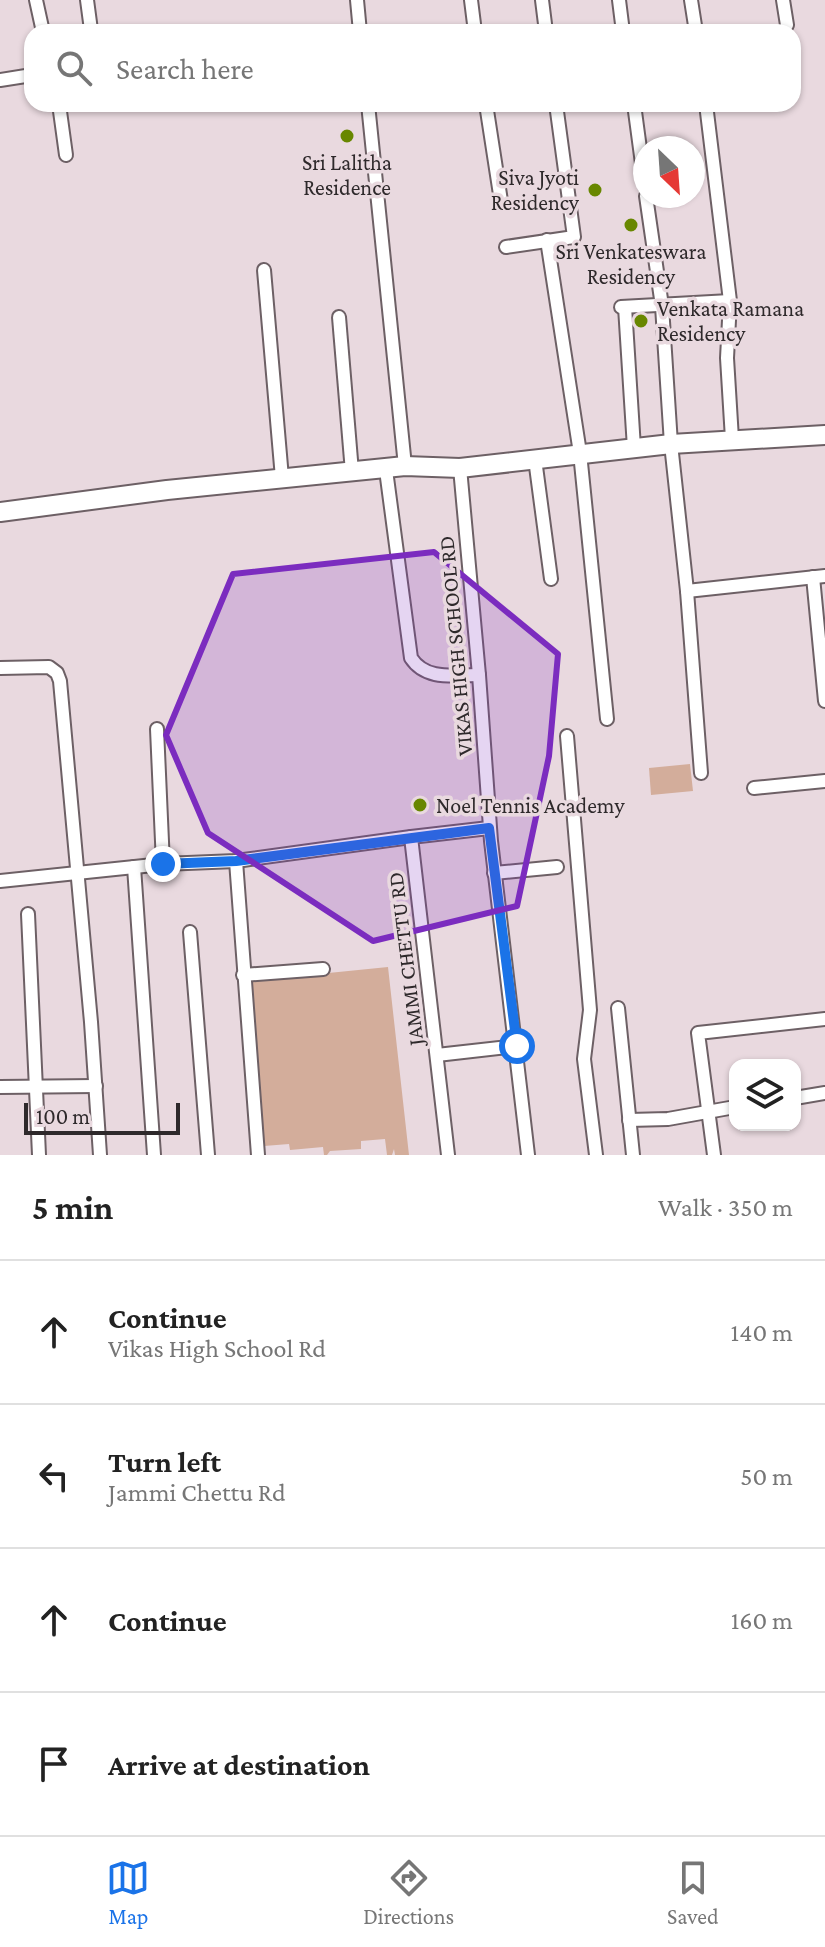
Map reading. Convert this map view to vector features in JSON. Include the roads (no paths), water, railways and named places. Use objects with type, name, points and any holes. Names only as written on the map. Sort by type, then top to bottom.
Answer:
[{"type":"street","points":[[36,0],[41,24]]},
{"type":"street","points":[[87,0],[90,24]]},
{"type":"street","points":[[357,0],[359,24]]},
{"type":"street","points":[[471,0],[474,24]]},
{"type":"street","points":[[542,0],[545,24]]},
{"type":"street","points":[[619,0],[622,24]]},
{"type":"street","points":[[691,0],[695,24]]},
{"type":"street","points":[[783,0],[787,24]]},
{"type":"street","points":[[0,80],[24,76]]},
{"type":"street","points":[[60,112],[66,155]]},
{"type":"street","points":[[369,112],[405,466]]},
{"type":"street","points":[[487,112],[501,201]]},
{"type":"street","points":[[506,247],[574,237],[557,112]]},
{"type":"street","points":[[635,112],[638,136]]},
{"type":"street","points":[[707,112],[730,301],[727,358],[732,439]]},
{"type":"street","points":[[648,208],[662,306],[671,444],[687,591],[701,773]]},
{"type":"street","points":[[547,240],[580,453],[607,719]]},
{"type":"street","points":[[264,270],[282,478]]},
{"type":"street","points":[[634,448],[623,307],[730,301]]},
{"type":"street","points":[[339,317],[352,472]]},
{"type":"street","points":[[0,512],[167,490],[405,466],[460,468],[671,444],[825,435]]},
{"type":"street","points":[[535,459],[551,579]]},
{"type":"street","name":"VIKAS HIGH SCHOOL RD","points":[[460,468],[489,828],[528,1155]]},
{"type":"street","points":[[386,470],[411,658],[426,673],[479,675]]},
{"type":"street","points":[[687,591],[819,576],[825,701]]},
{"type":"street","points":[[0,668],[49,667],[57,673],[60,681],[100,1155]]},
{"type":"street","points":[[157,729],[163,864]]},
{"type":"street","points":[[567,736],[590,1010],[584,1059],[596,1155]]},
{"type":"street","points":[[754,788],[825,781]]},
{"type":"street","points":[[0,881],[78,871],[236,861],[489,828]]},
{"type":"street","name":"JAMMI CHETTU RD","points":[[411,837],[448,1155]]},
{"type":"street","points":[[236,861],[258,1155]]},
{"type":"street","points":[[134,867],[154,1155]]},
{"type":"street","points":[[494,873],[557,867]]},
{"type":"street","points":[[28,914],[39,1155]]},
{"type":"street","points":[[190,932],[208,1155]]},
{"type":"street","points":[[243,975],[323,969]]},
{"type":"street","points":[[618,1008],[633,1155]]},
{"type":"street","points":[[714,1155],[698,1033],[825,1019]]},
{"type":"street","points":[[437,1055],[517,1046]]},
{"type":"street","points":[[0,1087],[96,1086]]},
{"type":"street","points":[[801,1097],[825,1093]]},
{"type":"street","points":[[629,1120],[668,1119],[729,1108]]},
{"type":"place","name":"Sri Lalitha Residence","points":[[347,136]]},
{"type":"place","name":"Siva Jyoti Residency","points":[[595,190]]},
{"type":"place","name":"Sri Venkateswara Residency","points":[[631,225]]},
{"type":"place","name":"Venkata Ramana Residency","points":[[641,321]]},
{"type":"place","name":"Noel Tennis Academy","points":[[420,805]]}]
